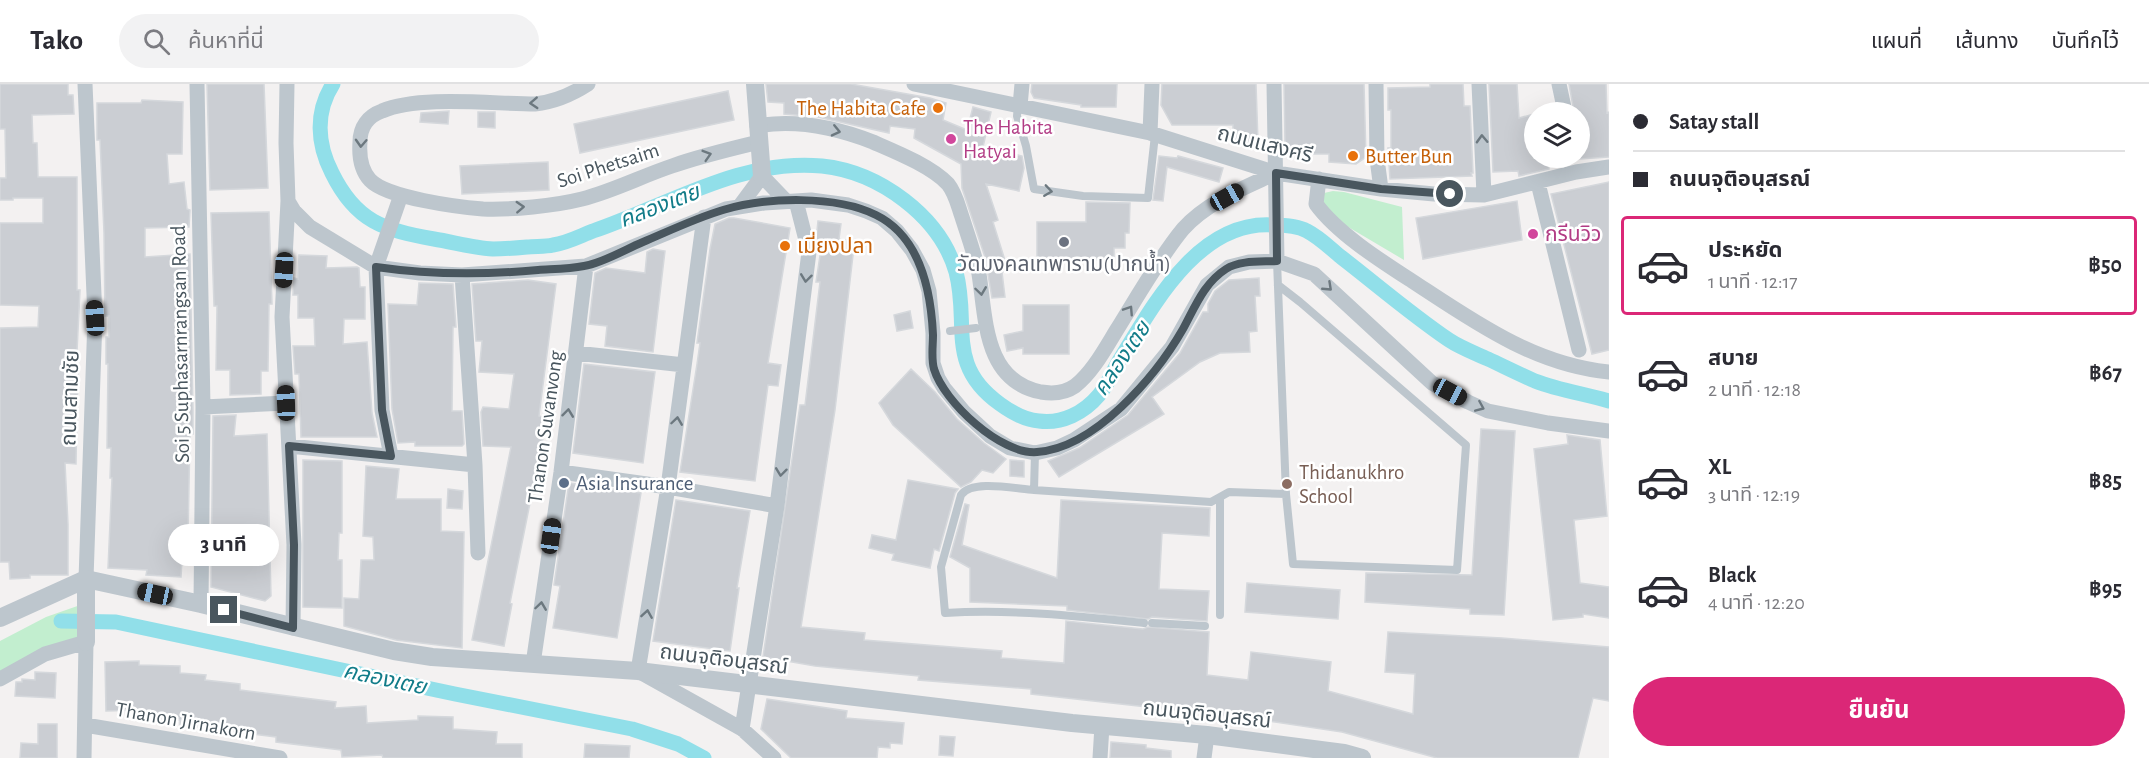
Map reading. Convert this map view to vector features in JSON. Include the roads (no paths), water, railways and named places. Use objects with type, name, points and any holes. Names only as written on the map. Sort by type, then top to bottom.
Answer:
[{"type":"street","name":"ถนนสามชัย","points":[[85,84],[95,318],[86,642]]},
{"type":"street","name":"Soi 5 Suphasarnrangsan Road","points":[[197,84],[203,406],[201,604]]},
{"type":"street","points":[[287,84],[288,201],[282,317],[294,545],[293,628]]},
{"type":"street","name":"Soi Phetsaim","points":[[588,84],[565,98],[549,102],[406,104],[389,108],[374,114],[364,125],[360,137],[362,164],[367,176],[377,186],[401,195],[485,209],[552,205],[583,199],[682,162],[759,139],[779,124],[817,126],[852,135],[910,159],[943,179],[954,195],[978,271],[986,327],[996,358],[1018,385],[1026,389],[1054,394],[1075,386],[1090,369],[1182,230],[1194,218],[1231,195],[1276,173]]},
{"type":"street","points":[[739,207],[762,176],[755,84]]},
{"type":"street","points":[[1019,106],[1022,84]]},
{"type":"street","points":[[1152,84],[1153,134]]},
{"type":"street","points":[[1274,84],[1277,261]]},
{"type":"street","points":[[1376,84],[1377,159],[1381,189]]},
{"type":"street","points":[[1479,84],[1484,195]]},
{"type":"street","points":[[1559,84],[1563,102]]},
{"type":"street","name":"ถนนเเสงศรี","points":[[920,85],[1153,134],[1276,173],[1381,189],[1434,194],[1484,195],[1538,183],[1568,168]]},
{"type":"street","name":"ถนนเเสงศรี","points":[[1590,166],[1609,167]]},
{"type":"street","points":[[742,729],[777,506],[809,252],[791,201],[762,176]]},
{"type":"street","points":[[1319,179],[1316,204],[1326,218],[1387,265],[1467,319],[1510,343],[1564,363],[1609,372]]},
{"type":"street","points":[[1538,183],[1579,350]]},
{"type":"street","points":[[391,456],[382,410],[376,267],[401,195]]},
{"type":"street","points":[[288,201],[294,211],[310,227],[376,267],[420,273],[462,275],[586,266],[726,209],[791,201],[828,202],[866,211],[882,218],[897,231],[918,260],[927,280],[933,333],[933,363],[938,378],[964,412],[990,436],[1010,448],[1035,453],[1057,448],[1074,440],[1122,409],[1172,347],[1198,299],[1214,278],[1229,267],[1249,262],[1277,261],[1314,274],[1432,383],[1468,402],[1488,411],[1548,423],[1609,431]]},
{"type":"street","points":[[704,217],[668,487],[638,671],[742,729],[774,758]]},
{"type":"street","name":"Thanon Suvanvong","points":[[533,664],[561,472],[586,266]]},
{"type":"street","points":[[462,275],[475,465],[478,553]]},
{"type":"street","points":[[576,353],[684,365]]},
{"type":"street","points":[[203,406],[286,403]]},
{"type":"street","points":[[289,446],[475,465]]},
{"type":"street","points":[[561,472],[668,487],[777,506]]},
{"type":"street","name":"ถนนจุติอนุสรณ์","points":[[86,579],[201,604],[393,651],[432,657],[638,671],[1102,726],[1207,735],[1362,758]]},
{"type":"street","points":[[0,618],[86,579]]},
{"type":"street","points":[[0,679],[45,654],[86,642],[84,758]]},
{"type":"street","name":"Thanon Jirnakorn","points":[[85,725],[217,753],[280,758]]},
{"type":"street","points":[[1100,758],[1102,726]]},
{"type":"street","points":[[1204,758],[1207,735]]},
{"type":"lane","points":[[1019,106],[1017,116],[1026,146],[1034,189],[1083,196],[1148,198],[1153,134]]},
{"type":"lane","points":[[1277,261],[1286,494],[1293,564],[1457,570],[1466,445],[1309,309],[1278,285]]},
{"type":"lane","points":[[950,331],[976,328]]},
{"type":"lane","points":[[1034,490],[1035,453]]},
{"type":"lane","points":[[1205,626],[1040,613],[987,611],[945,613],[941,567],[961,495],[965,490],[977,486],[1211,502],[1229,492],[1286,494]]},
{"type":"lane","points":[[1220,497],[1220,615]]},
{"type":"waterway","name":"คลองเตย","points":[[333,84],[323,106],[321,139],[332,173],[351,203],[373,221],[386,227],[416,236],[471,246],[497,249],[558,244],[705,186],[762,169],[792,165],[822,166],[865,177],[904,200],[922,215],[936,233],[948,252],[956,272],[960,291],[963,343],[972,374],[983,389],[1000,404],[1028,419],[1056,421],[1072,416],[1087,407],[1102,391],[1148,314],[1182,269],[1201,251],[1223,236],[1247,227],[1273,225],[1295,227],[1311,233],[1421,320],[1458,346],[1535,381],[1609,401]]},
{"type":"waterway","name":"คลองเตย","points":[[61,621],[116,622],[632,729],[678,744],[704,758]]},
{"type":"place","name":"The Habita Cafe","points":[[938,108]]},
{"type":"place","name":"The Habita Hatyai","points":[[951,139]]},
{"type":"place","name":"Butter Bun","points":[[1353,156]]},
{"type":"place","name":"กรีนวิว","points":[[1533,234]]},
{"type":"place","name":"วัดมงคลเทพาราม(ปากน้ำ)","points":[[1064,242]]},
{"type":"place","name":"เมี่ยงปลา","points":[[785,246]]},
{"type":"place","name":"Asia Insurance","points":[[564,483]]},
{"type":"place","name":"Thidanukhro School","points":[[1287,484]]}]
